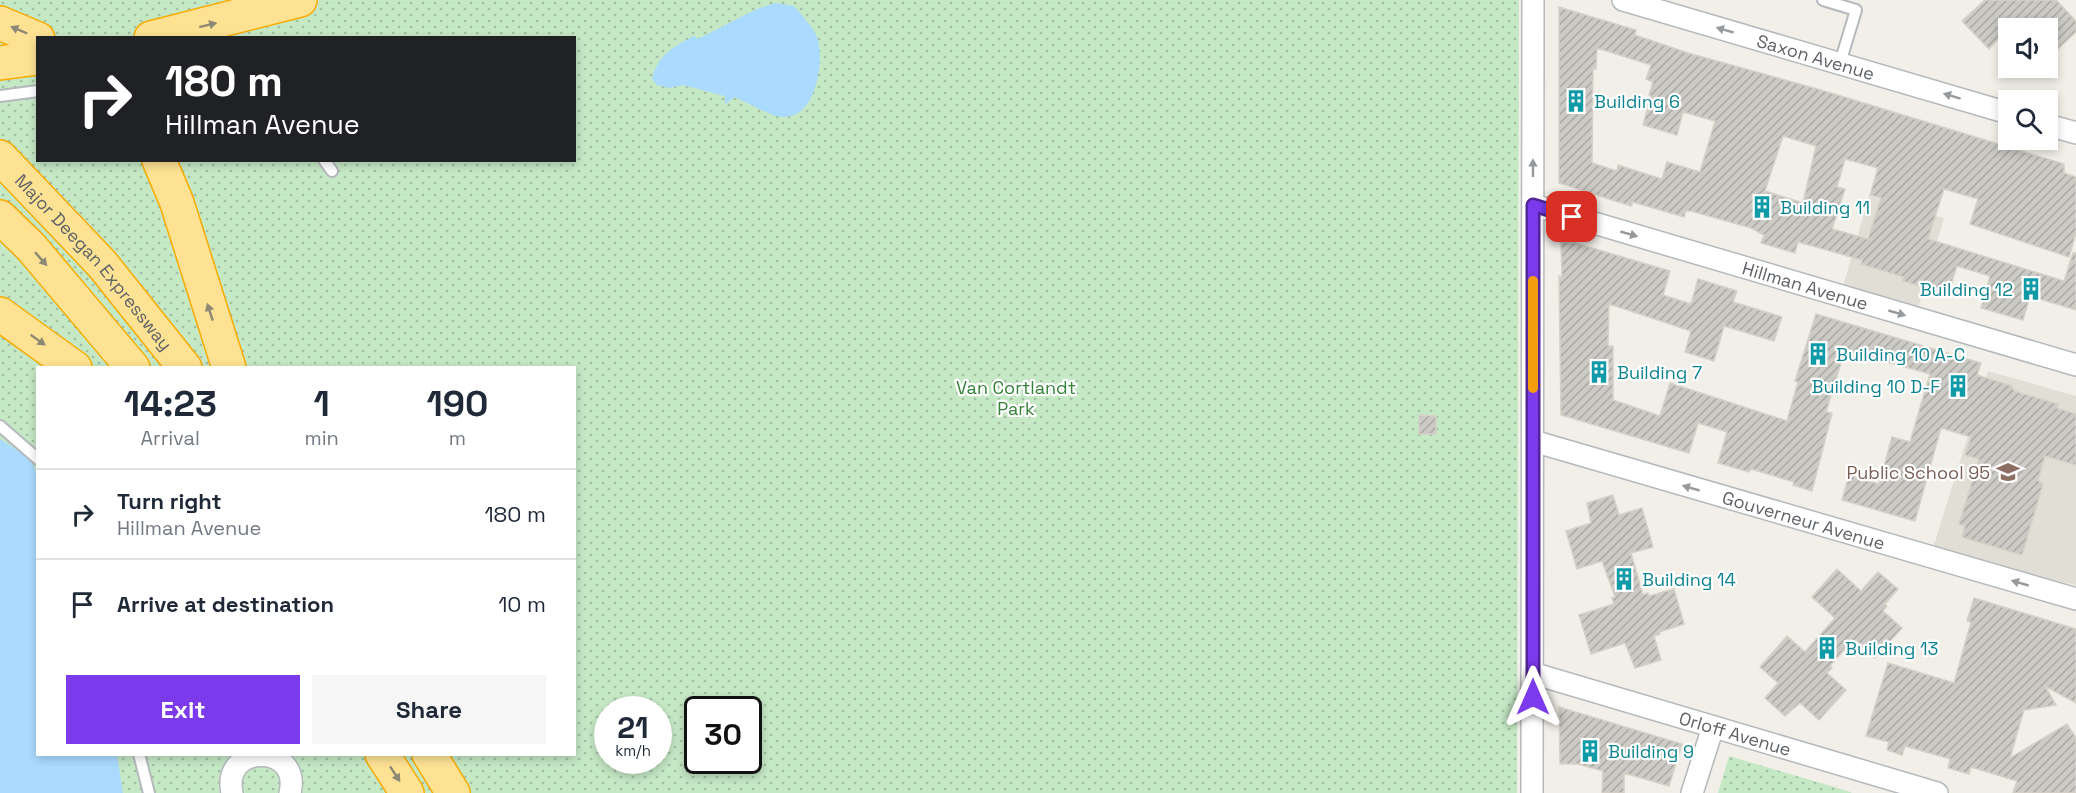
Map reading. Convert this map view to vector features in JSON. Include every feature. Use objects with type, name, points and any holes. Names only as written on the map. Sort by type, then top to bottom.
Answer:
[{"type":"highway","points":[[159,36],[300,0]]},
{"type":"highway","points":[[0,23],[36,38]]},
{"type":"highway","points":[[0,63],[36,57]]},
{"type":"highway","name":"Major Deegan Expressway","points":[[0,157],[102,264],[183,366]]},
{"type":"highway","points":[[160,162],[177,202],[228,366]]},
{"type":"highway","name":"Major Deegan Expressway","points":[[0,217],[31,247],[131,366]]},
{"type":"highway","points":[[0,314],[72,366]]},
{"type":"highway","points":[[383,756],[407,793]]},
{"type":"highway","points":[[430,756],[453,793]]},
{"type":"street","points":[[1533,0],[1533,793]]},
{"type":"street","name":"Saxon Avenue","points":[[1623,0],[1671,7],[1840,63],[1998,110]]},
{"type":"street","points":[[2058,128],[2076,133]]},
{"type":"street","name":"Hillman Avenue","points":[[1533,205],[2076,365]]},
{"type":"street","name":"Gouverneur Avenue","points":[[1533,441],[2076,599]]},
{"type":"street","name":"Orloff Avenue","points":[[1533,673],[1937,793]]},
{"type":"street","points":[[1692,793],[1713,727]]},
{"type":"street","points":[[232,793],[231,778],[234,770],[244,759],[255,756]]},
{"type":"street","points":[[270,756],[287,770],[291,779],[290,793]]},
{"type":"lane","points":[[1822,0],[1856,10],[1840,63]]},
{"type":"lane","points":[[0,96],[36,91]]},
{"type":"lane","points":[[325,162],[332,171]]},
{"type":"lane","points":[[0,426],[36,457]]},
{"type":"lane","points":[[140,756],[149,793]]},
{"type":"shaded area","points":[[1869,196],[1944,218],[1917,312],[1842,290]]},
{"type":"shaded area","points":[[1988,371],[2076,396],[2076,585],[1967,562],[1933,548]]},
{"type":"green space","name":"Van Cortlandt Park","points":[[0,0],[1519,0],[1517,793],[0,793]]},
{"type":"green space","points":[[1729,756],[1851,792],[1851,793],[1718,793]]},
{"type":"water","points":[[775,3],[794,6],[811,26],[820,50],[815,88],[810,100],[793,115],[777,116],[735,97],[725,104],[725,96],[683,85],[670,88],[657,85],[652,79],[662,58],[679,44],[694,36],[698,39],[757,9]]},
{"type":"water","points":[[0,439],[31,459],[36,472],[36,756],[117,756],[123,793],[0,793]]},
{"type":"building","points":[[1985,0],[2056,0],[2076,21],[2076,32],[2058,49],[2058,18],[1998,18],[1998,39],[1989,49],[1962,21]]},
{"type":"building","points":[[1559,7],[1636,30],[1635,35],[1688,53],[1821,90],[1998,144],[1998,150],[2018,150],[2064,164],[2064,173],[2076,177],[2076,233],[2069,257],[1970,224],[1978,199],[1944,189],[1928,239],[2064,281],[2073,253],[2076,253],[2076,310],[2030,296],[2023,320],[1981,308],[1990,276],[1957,266],[1948,294],[1903,281],[1904,277],[1861,264],[1862,260],[1798,242],[1795,253],[1761,243],[1764,235],[1751,228],[1691,211],[1686,211],[1684,217],[1633,202],[1631,206],[1559,183]],"holes":[[[1597,48],[1651,65],[1646,79],[1653,82],[1643,125],[1677,135],[1683,112],[1715,121],[1700,172],[1667,162],[1662,179],[1618,165],[1617,171],[1592,163],[1593,69],[1596,69]],[[1783,136],[1816,146],[1803,203],[1765,191]],[[1845,159],[1878,168],[1870,195],[1881,198],[1868,239],[1832,229],[1845,189],[1837,187]]]},
{"type":"building","points":[[1561,242],[1572,242],[1670,271],[1663,295],[1691,304],[1698,279],[1737,291],[1733,302],[1782,317],[1774,341],[1724,326],[1714,361],[1685,352],[1691,331],[1609,304],[1608,346],[1613,346],[1613,400],[1660,416],[1670,383],[1787,421],[1798,382],[1795,381],[1816,314],[1981,363],[1977,375],[2012,386],[2014,391],[2058,404],[2057,408],[2076,414],[2076,465],[2045,456],[2038,480],[2043,484],[2022,555],[1962,537],[1965,526],[1959,524],[1979,459],[1965,455],[1971,437],[1941,428],[1915,521],[1842,500],[1849,475],[1879,484],[1892,437],[1910,442],[1930,374],[1845,350],[1826,412],[1832,413],[1812,491],[1793,485],[1794,482],[1751,469],[1749,472],[1718,463],[1727,432],[1698,423],[1689,453],[1561,415],[1559,276],[1562,277]]},
{"type":"building","points":[[1419,415],[1436,416],[1436,434],[1419,434]]},
{"type":"building","name":"Building 14","points":[[1613,495],[1619,515],[1642,508],[1653,547],[1631,553],[1643,595],[1648,593],[1649,596],[1674,589],[1684,624],[1659,632],[1660,634],[1654,636],[1661,660],[1635,668],[1625,643],[1591,654],[1579,615],[1614,604],[1612,598],[1615,597],[1602,561],[1577,569],[1566,531],[1591,523],[1587,503]]},
{"type":"building","name":"Building 13","points":[[1837,569],[1861,591],[1878,572],[1898,589],[1885,604],[1887,606],[1883,611],[1902,628],[1875,658],[1856,640],[1850,643],[1830,666],[1832,668],[1827,673],[1846,690],[1819,720],[1800,703],[1785,716],[1765,698],[1778,683],[1760,667],[1787,636],[1805,652],[1835,618],[1812,597]]},
{"type":"building","points":[[1974,598],[2076,629],[2076,703],[2045,686],[2056,705],[2024,710],[2010,758],[2067,724],[2076,738],[2076,793],[2013,793],[2017,781],[1971,767],[1969,774],[1948,768],[1950,759],[1905,746],[1902,755],[1887,750],[1889,742],[1866,736],[1888,663],[1954,683],[1971,622],[1967,621]]},
{"type":"building","name":"Building 9","points":[[1559,707],[1682,744],[1669,786],[1624,773],[1624,793],[1602,793],[1603,771],[1578,764],[1560,764]]},
{"type":"slow traffic","points":[[1533,281],[1533,388]]},
{"type":"place","name":"Building 6","points":[[1576,101]]},
{"type":"place","name":"Building 11","points":[[1762,207]]},
{"type":"place","name":"Building 12","points":[[2031,289]]},
{"type":"place","name":"Building 10 A-C","points":[[1818,354]]},
{"type":"place","name":"Building 7","points":[[1599,372]]},
{"type":"place","name":"Building 10 D-F","points":[[1958,386]]},
{"type":"place","name":"Public School 95","points":[[2008,472]]},
{"type":"place","name":"Building 14","points":[[1624,579]]},
{"type":"place","name":"Building 13","points":[[1827,648]]},
{"type":"place","name":"Building 9","points":[[1590,751]]},
{"type":"route","points":[[1533,697],[1533,205],[1572,217]]}]
